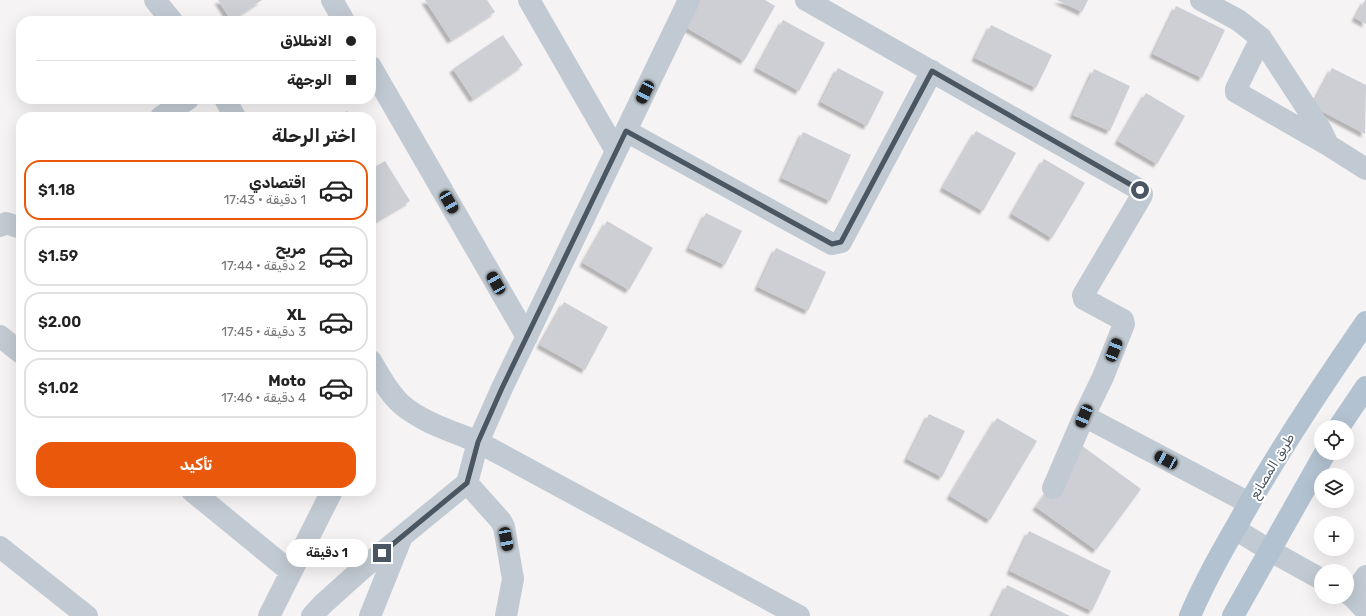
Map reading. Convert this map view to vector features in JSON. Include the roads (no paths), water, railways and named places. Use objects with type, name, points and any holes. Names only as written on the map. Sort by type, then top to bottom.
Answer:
[{"type":"main road","name":"طريق المصانع","points":[[1190,616],[1202,587],[1249,503],[1309,405],[1366,322]]},
{"type":"main road","points":[[1344,420],[1366,387]]},
{"type":"main road","points":[[1233,616],[1321,460]]},
{"type":"street","points":[[156,0],[168,16]]},
{"type":"street","points":[[332,0],[341,16]]},
{"type":"street","points":[[529,0],[616,151]]},
{"type":"street","points":[[312,616],[323,604],[362,569],[467,483],[478,442],[689,0]]},
{"type":"street","points":[[806,0],[1142,192],[1141,197],[1083,295],[1084,299],[1123,320],[1124,324],[1103,377],[1084,416],[1053,488]]},
{"type":"street","points":[[1201,0],[1238,20],[1261,38],[1321,130],[1328,144]]},
{"type":"street","points":[[1261,38],[1236,89],[1236,92],[1328,144],[1366,169]]},
{"type":"street","points":[[626,131],[832,244],[836,244],[841,242],[932,71]]},
{"type":"street","points":[[376,76],[527,337]]},
{"type":"street","points":[[168,112],[180,104]]},
{"type":"street","points":[[0,336],[16,349]]},
{"type":"street","points":[[379,383],[401,404],[427,422],[478,442],[799,616]]},
{"type":"street","points":[[1084,416],[1249,503]]},
{"type":"street","points":[[467,483],[501,521],[504,527],[513,579],[506,616]]},
{"type":"street","points":[[198,496],[291,572]]},
{"type":"street","points":[[268,616],[329,496]]},
{"type":"street","points":[[1234,529],[1314,575]]},
{"type":"street","points":[[370,616],[402,537]]},
{"type":"street","points":[[0,547],[86,616]]},
{"type":"street","points":[[1355,600],[1366,576]]}]
